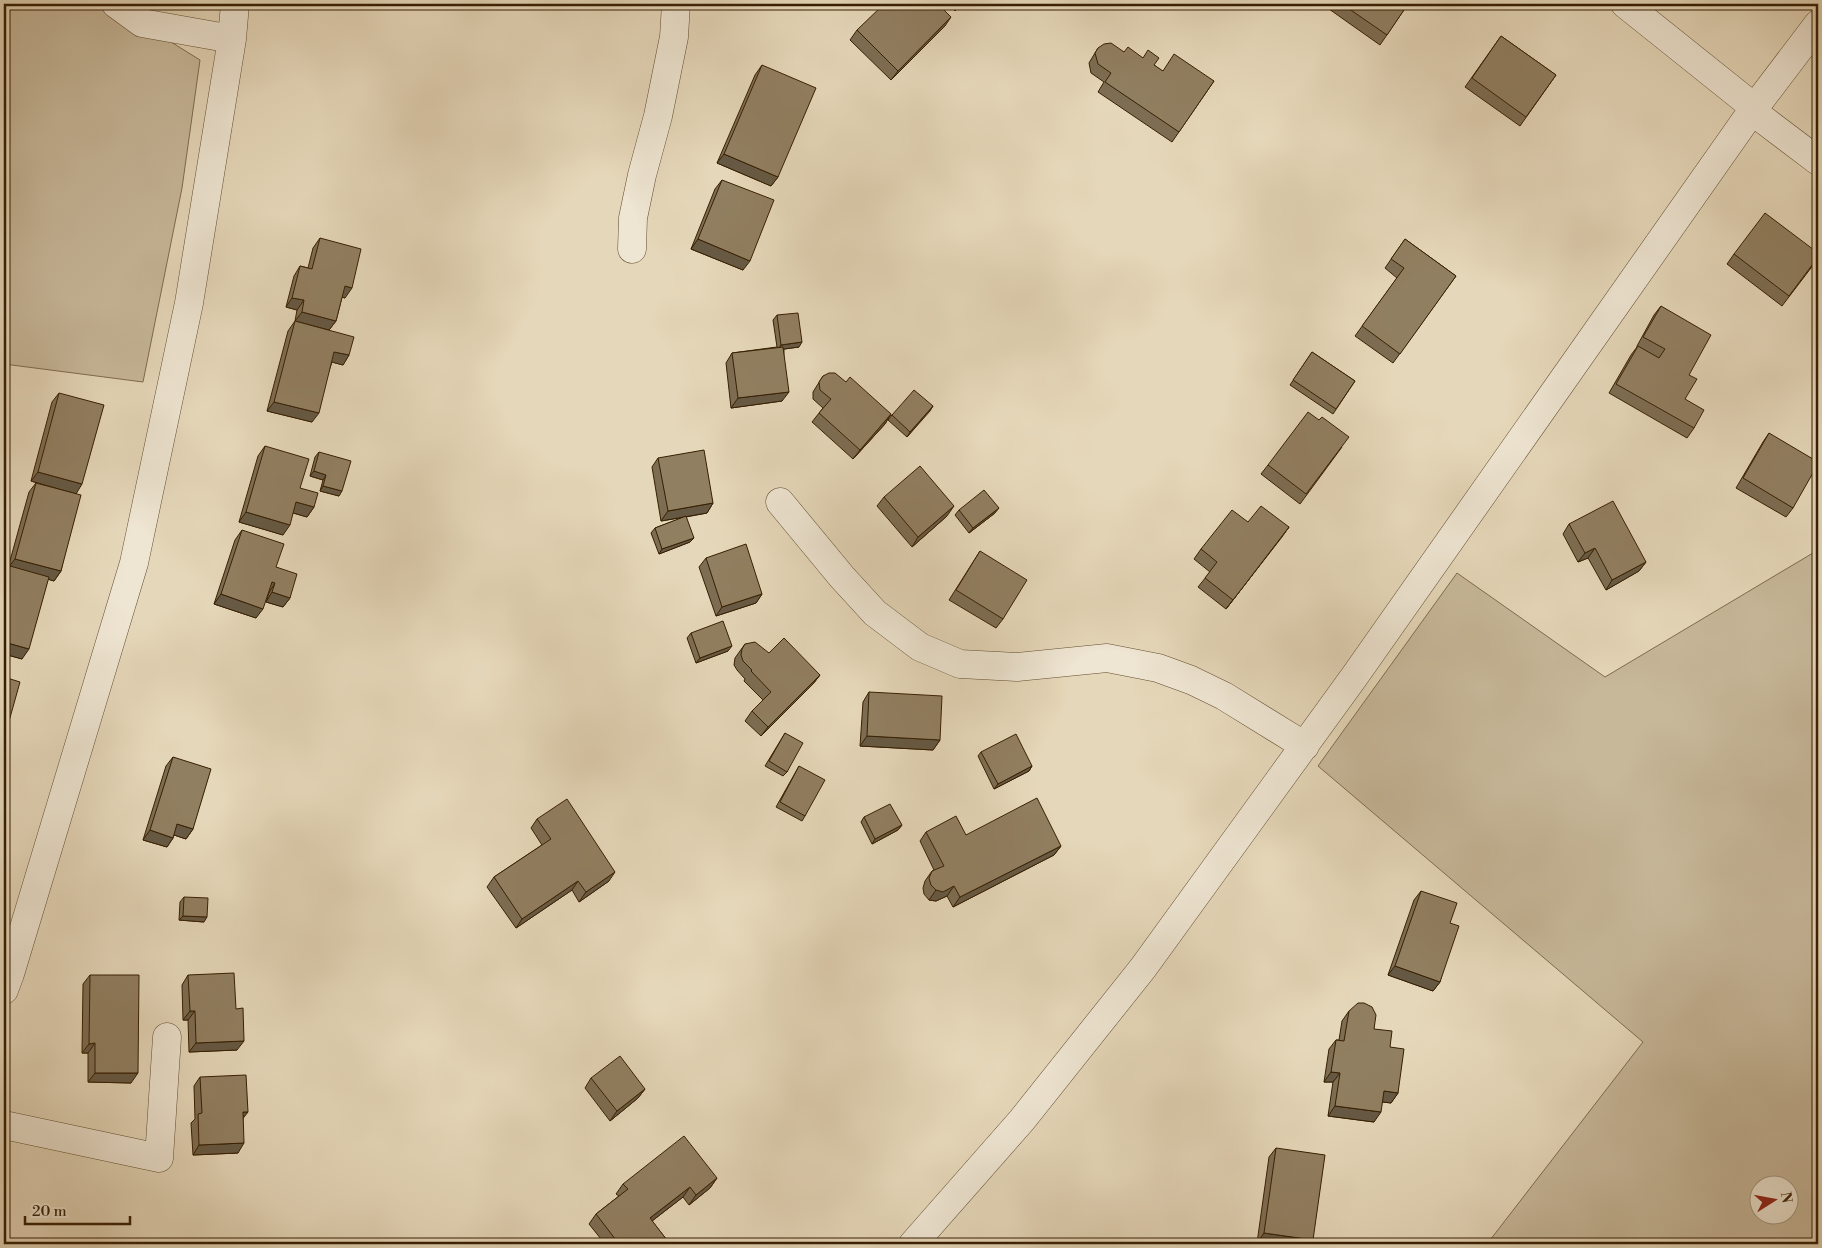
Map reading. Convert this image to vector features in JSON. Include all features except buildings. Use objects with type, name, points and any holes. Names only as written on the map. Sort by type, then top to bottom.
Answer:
[{"type":"street","points":[[116,4],[142,23],[232,40]]},
{"type":"street","points":[[4,990],[134,563],[189,304],[232,40],[235,4]]},
{"type":"street","points":[[632,249],[633,218],[658,116],[674,37],[676,4]]},
{"type":"street","points":[[1625,4],[1818,161]]},
{"type":"street","points":[[913,1244],[1022,1120],[1143,968],[1305,746],[1753,109],[1818,24]]},
{"type":"street","points":[[780,502],[842,577],[875,613],[920,647],[960,664],[1017,667],[1107,658],[1158,668],[1191,680],[1224,696],[1305,746]]},
{"type":"street","points":[[4,1125],[160,1158],[168,1037]]},
{"type":"shaded area","points":[[4,4],[110,4],[200,60],[182,188],[143,382],[4,364]]},
{"type":"shaded area","points":[[1818,550],[1818,1244],[1487,1244],[1643,1042],[1318,766],[1457,573],[1605,677]]}]
